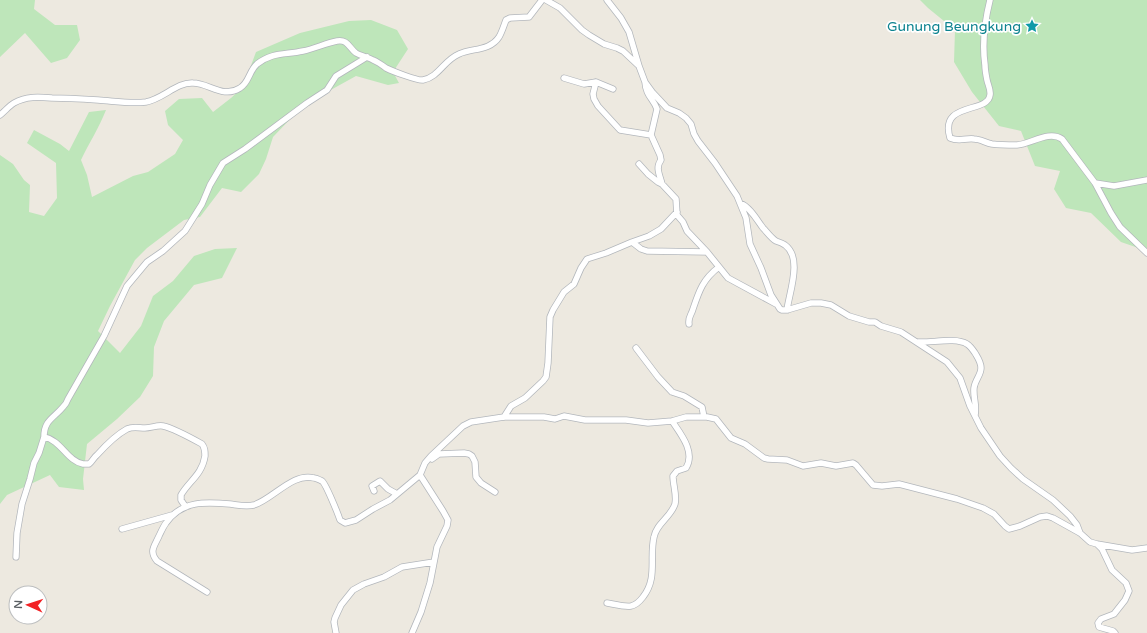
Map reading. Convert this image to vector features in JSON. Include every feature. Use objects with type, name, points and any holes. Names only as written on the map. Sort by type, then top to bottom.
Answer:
[{"type":"street","points":[[0,115],[14,103],[32,97],[82,98],[131,103],[148,102],[161,97],[182,85],[193,83],[218,91],[233,91],[241,88],[248,81],[249,76],[256,65],[269,56],[302,51],[336,41],[344,41],[356,52],[375,60],[387,68],[419,81],[433,77],[457,54],[486,48],[499,36],[506,20],[510,18],[529,17],[542,0]]},
{"type":"street","points":[[546,0],[560,8],[589,35],[604,44],[623,51],[639,66]]},
{"type":"street","points":[[607,0],[621,18],[629,32],[646,89],[657,109],[651,135],[660,155],[661,160],[657,168],[662,184]]},
{"type":"street","points":[[990,0],[985,33],[984,62],[990,95],[988,100],[980,105],[960,111],[954,115],[949,124],[948,132],[950,138],[961,141],[976,139],[993,144],[1019,145],[1050,136],[1062,139],[1095,182],[1120,227],[1147,253]]},
{"type":"street","points":[[16,557],[17,533],[22,504],[34,463],[39,453],[44,436],[44,428],[63,407],[68,399],[104,336],[127,286],[147,262],[163,251],[184,231],[202,204],[210,185],[223,162],[245,149],[327,90],[336,76],[367,57]]},
{"type":"street","points":[[564,78],[584,84],[596,82],[613,89]]},
{"type":"street","points":[[596,82],[593,94],[594,99],[598,106],[620,130],[651,135]]},
{"type":"street","points":[[645,82],[667,108],[686,118],[691,124],[698,141],[737,196],[746,218],[750,244],[776,304],[782,310],[811,303],[831,305],[849,316],[868,322],[875,322],[881,326],[901,332],[947,362],[960,378],[974,416],[993,447],[1011,468],[1023,479],[1053,500],[1070,516],[1077,525],[1080,533]]},
{"type":"street","points":[[639,164],[648,174],[662,184],[676,199],[678,215],[690,234],[728,278],[776,304]]},
{"type":"street","points":[[1095,182],[1114,186],[1147,180]]},
{"type":"street","points":[[740,203],[749,209],[772,238],[786,245],[791,253],[794,262],[793,287],[789,297],[787,310]]},
{"type":"street","points":[[504,417],[513,404],[525,398],[545,379],[548,364],[550,316],[564,292],[574,284],[583,264],[587,259],[649,236],[661,229],[677,212]]},
{"type":"street","points":[[632,242],[641,249],[647,250],[707,252]]},
{"type":"street","points":[[690,324],[689,317],[700,289],[704,281],[718,267]]},
{"type":"street","points":[[918,342],[961,342],[968,344],[973,350],[979,359],[981,368],[974,387],[976,407],[974,416]]},
{"type":"street","points":[[636,348],[658,377],[672,392],[684,396],[702,407],[704,416]]},
{"type":"street","points":[[207,592],[157,561],[153,556],[152,550],[166,523],[173,515],[185,506],[200,503],[219,503],[247,506],[253,505],[263,501],[296,480],[305,477],[322,481],[340,520],[345,523],[356,520],[372,509],[390,500],[420,475],[425,463],[436,450],[462,426],[471,422],[504,417],[544,417],[555,419],[564,416],[585,420],[626,420],[648,423],[672,421],[686,417],[704,416],[716,419],[731,438],[745,444],[764,458],[787,460],[803,466],[821,463],[836,466],[853,463],[873,485],[906,485],[957,498],[994,514],[1004,526],[1010,529],[1040,517],[1047,516],[1080,533],[1090,542],[1132,550],[1147,548]]},
{"type":"street","points":[[607,603],[625,606],[634,605],[642,599],[650,586],[653,540],[656,530],[670,513],[675,503],[673,476],[677,471],[686,468],[689,461],[685,442],[672,421]]},
{"type":"street","points":[[44,436],[55,441],[74,461],[83,464],[88,464],[91,462],[95,456],[120,433],[138,427],[146,428],[165,426],[202,444],[205,450],[204,462],[202,468],[182,495],[181,500],[185,506]]},
{"type":"street","points":[[425,463],[439,454],[469,454],[475,462],[476,477],[481,483],[495,492]]},
{"type":"street","points":[[412,633],[421,612],[430,583],[437,547],[447,526],[448,520],[444,511],[420,475]]},
{"type":"street","points":[[374,491],[372,486],[380,481],[388,489],[397,494]]},
{"type":"street","points":[[122,529],[173,515]]},
{"type":"street","points":[[1097,544],[1102,549],[1112,570],[1126,583],[1129,588],[1129,593],[1114,614],[1101,619],[1098,623],[1099,628],[1115,633]]},
{"type":"street","points":[[336,633],[335,618],[341,605],[354,590],[364,584],[384,577],[402,567],[434,562]]},
{"type":"green space","points":[[0,0],[35,0],[34,9],[55,25],[77,25],[80,40],[67,58],[51,63],[25,33],[0,57]]},
{"type":"green space","points":[[920,0],[1147,0],[1147,251],[1121,242],[1091,213],[1066,208],[1054,189],[1060,171],[1035,166],[1021,131],[999,126],[972,92],[954,62],[955,30]]},
{"type":"green space","points":[[371,20],[397,30],[408,49],[393,72],[399,83],[388,85],[356,76],[318,97],[296,113],[273,137],[266,159],[259,174],[241,192],[222,188],[200,217],[184,220],[147,248],[135,260],[98,331],[120,353],[141,326],[153,296],[173,281],[194,256],[215,249],[237,248],[222,278],[194,285],[164,321],[154,347],[153,376],[140,397],[87,444],[83,479],[84,490],[59,487],[50,475],[7,495],[0,504],[0,155],[13,164],[24,180],[30,185],[29,212],[44,216],[57,198],[56,163],[27,143],[34,130],[60,144],[69,151],[89,112],[106,110],[81,160],[87,175],[92,197],[133,176],[148,172],[175,154],[183,140],[168,125],[165,111],[179,99],[202,98],[213,112],[243,87],[256,52],[300,33],[349,21]]},
{"type":"place","name":"Gunung Beungkung","points":[[1032,26]]}]
